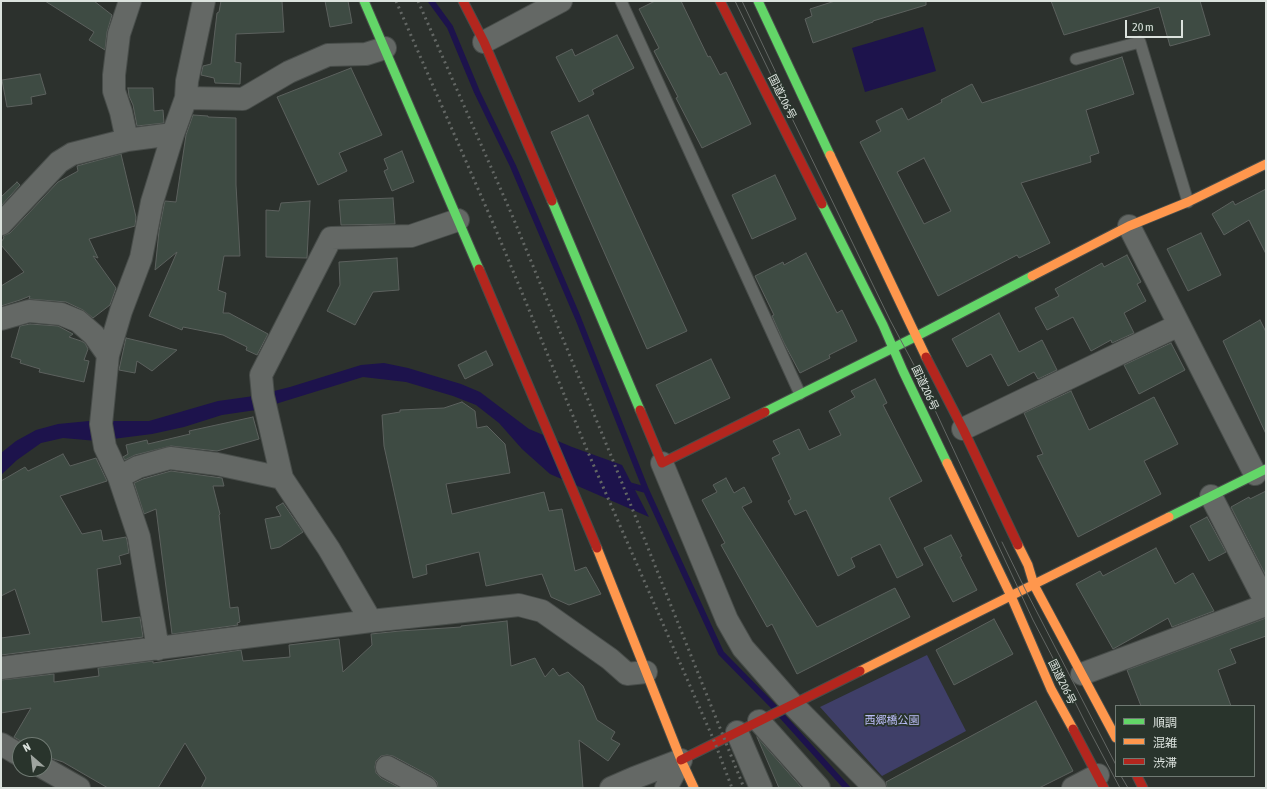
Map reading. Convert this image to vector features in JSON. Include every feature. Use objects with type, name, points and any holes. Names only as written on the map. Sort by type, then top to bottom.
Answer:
[{"type":"main road","points":[[364,1],[587,522],[681,760],[694,788]]},
{"type":"main road","points":[[464,1],[484,42],[542,177],[662,463],[915,337],[1129,226],[1188,202],[1266,164]]},
{"type":"main road","name":"国道206号","points":[[720,1],[883,325],[1011,596],[1050,689],[1101,782]]},
{"type":"main road","name":"国道206号","points":[[758,1],[915,337],[963,429],[1028,565],[1034,585],[1115,736]]},
{"type":"main road","points":[[681,760],[1261,472]]},
{"type":"main road","points":[[1137,777],[1143,788]]},
{"type":"street","points":[[128,140],[114,91],[114,75],[119,34],[130,1]]},
{"type":"street","points":[[158,649],[139,537],[119,476],[105,447],[101,424],[108,355],[121,311],[140,258],[152,202],[172,134],[186,98],[187,81],[204,1]]},
{"type":"street","points":[[484,42],[561,1]]},
{"type":"street","points":[[186,98],[243,99],[289,72],[328,55],[366,54],[385,48]]},
{"type":"street","points":[[1,224],[59,162],[72,154],[128,140],[172,134]]},
{"type":"street","points":[[371,621],[328,549],[282,478],[263,396],[262,376],[331,238],[411,236],[458,220]]},
{"type":"street","points":[[1129,226],[1179,325],[1261,472]]},
{"type":"street","points":[[1,319],[29,311],[61,314],[78,321],[94,335],[108,355]]},
{"type":"street","points":[[963,429],[1179,325]]},
{"type":"street","points":[[119,476],[138,467],[170,458],[217,464],[282,478]]},
{"type":"street","points":[[662,463],[727,620],[743,648],[792,705],[875,788]]},
{"type":"street","points":[[1082,674],[1266,604],[1211,496]]},
{"type":"street","points":[[1,668],[371,621],[519,605],[542,611],[610,659],[627,674],[646,672]]},
{"type":"street","points":[[763,719],[819,788]]},
{"type":"street","points":[[737,732],[761,788]]},
{"type":"street","points":[[1,744],[12,750]]},
{"type":"street","points":[[611,788],[681,760]]},
{"type":"street","points":[[666,788],[681,760]]},
{"type":"street","points":[[387,768],[426,788]]},
{"type":"street","points":[[52,773],[79,788]]},
{"type":"street","points":[[1073,788],[1101,782]]},
{"type":"lane","points":[[621,1],[800,394]]},
{"type":"lane","points":[[1076,59],[1140,42],[1188,202]]},
{"type":"green space","name":"西郷橋公園","points":[[927,655],[966,731],[882,776],[820,707]]},
{"type":"shaded area","points":[[923,27],[936,71],[865,92],[852,48]]},
{"type":"shaded area","points":[[384,363],[408,368],[461,384],[480,392],[529,429],[572,447],[622,465],[649,517],[550,474],[522,449],[499,423],[476,405],[453,396],[406,382],[363,377],[256,410],[222,415],[184,427],[152,434],[97,441],[63,438],[41,443],[17,460],[1,475],[1,453],[16,441],[36,430],[58,424],[89,421],[149,421],[218,401],[254,396],[290,387],[361,365]]},
{"type":"building","points":[[45,1],[94,1],[112,15],[107,32],[105,50],[89,40],[94,32]]},
{"type":"building","points":[[221,1],[282,1],[284,32],[236,34],[235,62],[241,63],[240,84],[215,83],[214,78],[201,75],[203,66],[211,64],[217,13],[219,12]]},
{"type":"building","points":[[325,1],[348,1],[352,23],[330,27]]},
{"type":"building","points":[[655,1],[681,1],[708,57],[710,56],[720,75],[726,72],[751,124],[702,148],[654,51],[659,48],[639,9]]},
{"type":"building","points":[[835,1],[926,1],[926,5],[873,21],[813,43],[805,19],[812,16],[810,9]]},
{"type":"building","points":[[1051,1],[1200,1],[1210,35],[1170,46],[1159,7],[1064,35]]},
{"type":"building","points":[[617,35],[634,68],[592,90],[594,94],[579,102],[556,57],[572,49],[575,56]]},
{"type":"building","points":[[1122,57],[1134,94],[1086,110],[1099,153],[1090,156],[1091,162],[1021,183],[1050,243],[1019,258],[1017,255],[938,296],[860,142],[881,131],[876,121],[902,108],[908,120],[942,102],[941,100],[972,84],[982,103]],"holes":[[[924,158],[951,211],[924,224],[897,172]]]},
{"type":"building","points":[[351,68],[382,135],[339,153],[347,171],[318,185],[277,97]]},
{"type":"building","points":[[40,74],[46,94],[31,97],[32,104],[7,107],[2,80]]},
{"type":"building","points":[[128,88],[153,88],[154,111],[163,110],[164,123],[137,126]]},
{"type":"building","points":[[193,115],[236,118],[236,185],[240,256],[224,256],[218,290],[226,293],[223,313],[229,313],[268,334],[257,355],[246,350],[247,347],[223,335],[183,327],[182,330],[149,316],[177,252],[155,270],[159,231],[164,205],[165,201],[176,202],[186,135]]},
{"type":"building","points":[[588,115],[687,331],[647,349],[551,132]]},
{"type":"building","points":[[402,151],[414,182],[392,191],[384,171],[388,169],[384,159]]},
{"type":"building","points":[[121,154],[136,217],[135,226],[89,239],[98,258],[93,256],[116,288],[110,305],[93,318],[83,310],[66,302],[29,299],[30,296],[1,306],[1,286],[24,272],[1,245],[4,238],[3,236],[10,233],[58,182],[78,171],[77,166]]},
{"type":"building","points":[[775,175],[796,219],[752,239],[732,195]]},
{"type":"building","points":[[17,182],[20,185],[1,206],[1,197]]},
{"type":"building","points":[[1266,189],[1266,254],[1249,220],[1224,235],[1212,214],[1233,201],[1235,205]]},
{"type":"building","points":[[393,198],[395,224],[341,225],[339,200]]},
{"type":"building","points":[[310,201],[307,258],[266,257],[266,210],[279,211],[281,203]]},
{"type":"building","points":[[1201,233],[1221,275],[1188,291],[1167,249]]},
{"type":"building","points":[[806,253],[837,313],[842,310],[857,341],[829,355],[830,358],[800,373],[784,343],[772,316],[774,315],[755,276],[783,262],[784,265]]},
{"type":"building","points":[[1127,255],[1141,282],[1137,284],[1146,301],[1124,313],[1134,333],[1112,343],[1111,340],[1091,351],[1073,317],[1047,330],[1035,308],[1059,296],[1055,289],[1102,263],[1104,267]]},
{"type":"building","points":[[397,258],[399,290],[373,292],[355,325],[327,311],[340,285],[339,262]]},
{"type":"building","points":[[999,313],[1019,352],[1042,340],[1057,370],[1038,379],[1034,372],[1008,386],[991,354],[967,367],[952,339]]},
{"type":"building","points":[[1260,320],[1266,332],[1266,434],[1223,341]]},
{"type":"building","points":[[30,324],[58,326],[73,334],[69,337],[85,343],[88,349],[84,360],[89,361],[84,382],[39,372],[40,369],[20,363],[21,360],[11,357],[20,326]]},
{"type":"building","points":[[126,338],[177,350],[152,371],[137,361],[135,373],[119,370]]},
{"type":"building","points":[[1171,343],[1185,370],[1139,394],[1124,365]]},
{"type":"building","points":[[486,351],[493,365],[465,379],[458,365]]},
{"type":"building","points":[[711,359],[730,398],[675,424],[656,385]]},
{"type":"building","points":[[875,379],[887,403],[883,405],[922,481],[889,498],[923,565],[897,578],[880,544],[851,558],[855,567],[838,576],[806,510],[795,515],[788,501],[791,499],[772,458],[780,454],[773,441],[799,429],[809,450],[841,435],[829,411],[855,397],[851,391]]},
{"type":"building","points":[[1071,391],[1089,430],[1154,397],[1178,444],[1144,461],[1161,494],[1078,537],[1037,456],[1043,454],[1024,413]]},
{"type":"building","points":[[462,402],[475,411],[477,428],[487,426],[505,444],[510,473],[446,484],[452,514],[544,492],[549,511],[562,509],[575,571],[586,567],[601,594],[569,605],[551,597],[542,574],[486,586],[479,552],[426,565],[427,574],[413,578],[384,446],[382,415],[400,412],[400,410],[444,408]]},
{"type":"building","points":[[253,417],[259,439],[217,451],[171,446],[135,455],[125,460],[123,457],[128,454],[126,445],[147,440],[148,444],[190,434],[189,431]]},
{"type":"building","points":[[63,454],[70,466],[96,458],[107,481],[60,496],[82,534],[101,530],[103,541],[126,537],[127,540],[129,553],[119,556],[121,564],[97,569],[102,622],[140,617],[143,637],[1,655],[1,638],[30,634],[15,589],[1,596],[1,481],[25,467],[28,471]]},
{"type":"building","points":[[171,471],[222,478],[224,486],[213,486],[220,514],[230,608],[238,607],[240,622],[237,623],[238,625],[172,634],[156,509],[144,514],[134,483]]},
{"type":"building","points":[[726,478],[734,493],[744,487],[752,502],[742,507],[817,627],[895,588],[910,617],[797,674],[772,624],[767,627],[721,545],[725,543],[702,500],[717,492],[713,485]]},
{"type":"building","points":[[1266,491],[1266,576],[1231,507],[1249,497],[1250,499]]},
{"type":"building","points":[[283,503],[303,532],[280,547],[271,549],[265,519],[281,516],[276,507]]},
{"type":"building","points":[[1207,517],[1226,552],[1209,561],[1190,526]]},
{"type":"building","points":[[951,535],[962,556],[960,557],[977,590],[953,602],[924,548]]},
{"type":"building","points":[[1156,548],[1175,584],[1193,573],[1214,611],[1172,627],[1168,618],[1113,649],[1076,584],[1100,571],[1103,576]]},
{"type":"building","points":[[1266,618],[1266,636],[1230,649],[1236,663],[1218,670],[1231,705],[1141,705],[1127,670]]},
{"type":"building","points":[[994,619],[1013,654],[954,685],[936,650]]},
{"type":"building","points":[[507,621],[511,666],[535,658],[545,677],[553,668],[559,676],[568,672],[583,686],[597,720],[615,732],[611,739],[620,744],[608,761],[579,740],[583,788],[438,788],[437,782],[432,777],[393,756],[387,755],[381,756],[376,761],[376,773],[381,778],[400,788],[201,788],[206,778],[185,743],[158,788],[108,788],[63,762],[52,759],[52,737],[14,737],[31,708],[1,713],[1,680],[54,674],[54,682],[99,676],[98,668],[153,661],[153,663],[241,650],[243,661],[290,657],[289,645],[339,639],[343,672],[372,645],[371,634]]},
{"type":"building","points":[[1036,701],[1073,771],[1039,788],[887,788],[886,782]]},
{"type":"building","points":[[757,737],[802,788],[779,788]]},
{"type":"waterway","points":[[431,1],[450,27],[477,92],[513,166],[578,318],[646,490],[721,653],[775,708]]},
{"type":"waterway","points":[[625,484],[646,490]]},
{"type":"waterway","points":[[781,715],[847,788]]},
{"type":"tram line","points":[[735,1],[890,320],[914,365],[1033,620],[1120,788]]},
{"type":"tram line","points":[[742,1],[778,77]]},
{"type":"tram line","points":[[1002,542],[1115,763]]},
{"type":"tram line","points":[[1122,777],[1128,788]]},
{"type":"railway","points":[[396,1],[496,230],[590,457],[715,743],[732,788]]},
{"type":"railway","points":[[418,1],[512,215],[612,458],[744,788]]},
{"type":"traffic: fast","points":[[364,1],[479,269]]},
{"type":"traffic: fast","points":[[758,1],[830,155]]},
{"type":"traffic: fast","points":[[552,201],[640,410]]},
{"type":"traffic: fast","points":[[822,204],[883,325],[903,371],[947,463]]},
{"type":"traffic: fast","points":[[765,412],[915,337],[1032,276]]},
{"type":"traffic: fast","points":[[1169,517],[1266,469]]},
{"type":"traffic: slow","points":[[830,155],[926,357]]},
{"type":"traffic: slow","points":[[1032,276],[1129,226],[1188,202],[1266,164]]},
{"type":"traffic: slow","points":[[947,463],[1011,596],[1051,689],[1073,729]]},
{"type":"traffic: slow","points":[[860,671],[1169,517]]},
{"type":"traffic: slow","points":[[1018,545],[1028,565],[1034,585],[1115,736]]},
{"type":"traffic: slow","points":[[597,548],[681,760],[694,788]]},
{"type":"traffic: jam","points":[[463,1],[484,42],[552,201]]},
{"type":"traffic: jam","points":[[720,1],[822,204]]},
{"type":"traffic: jam","points":[[479,269],[597,548]]},
{"type":"traffic: jam","points":[[926,357],[963,429],[1018,545]]},
{"type":"traffic: jam","points":[[640,410],[662,463],[765,412]]},
{"type":"traffic: jam","points":[[681,760],[860,671]]},
{"type":"traffic: jam","points":[[1073,729],[1104,788]]},
{"type":"traffic: jam","points":[[1138,777],[1143,788]]}]
